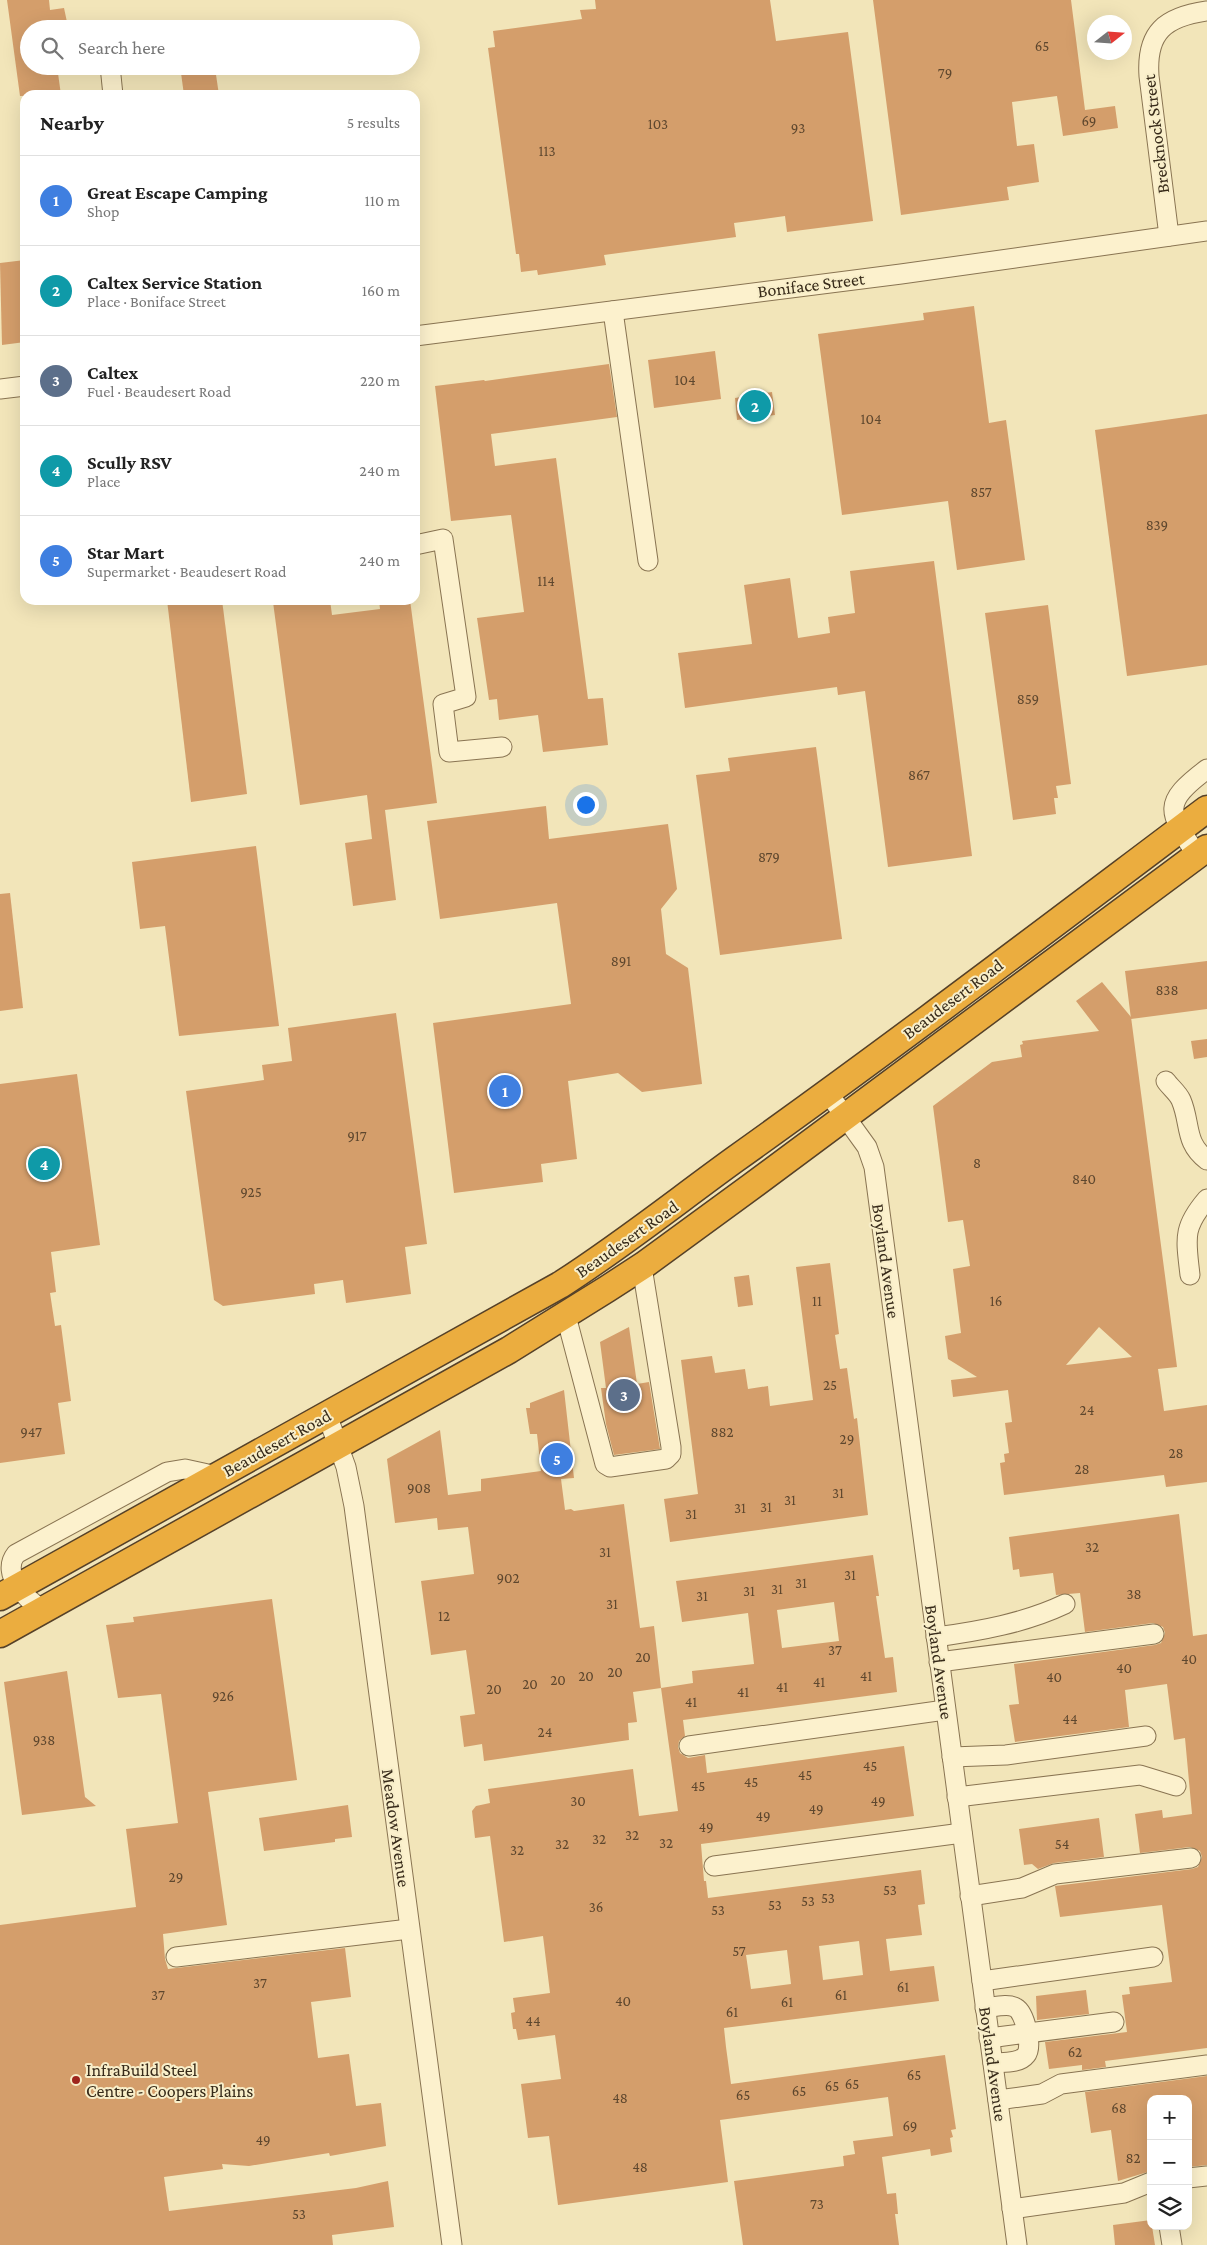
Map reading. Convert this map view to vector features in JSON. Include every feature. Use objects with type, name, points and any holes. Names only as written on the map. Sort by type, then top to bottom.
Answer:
[{"type":"highway","name":"Beaudesert Road","points":[[9,1592],[560,1285],[589,1267],[828,1093],[1207,809]]},
{"type":"highway","name":"Beaudesert Road","points":[[0,1634],[566,1316],[642,1267],[1202,851]]},
{"type":"street","name":"Brecknock Street","points":[[1169,236],[1148,76],[1149,52],[1157,33],[1174,20],[1207,11]]},
{"type":"street","points":[[111,75],[112,90]]},
{"type":"street","name":"Boniface Street","points":[[420,335],[901,274],[1207,231]]},
{"type":"street","points":[[613,311],[648,562]]},
{"type":"street","points":[[0,389],[20,387]]},
{"type":"street","points":[[420,544],[443,540],[466,697],[443,704],[449,752],[502,747]]},
{"type":"street","points":[[1202,851],[1180,830],[1173,813],[1176,797],[1186,785],[1207,769]]},
{"type":"street","points":[[1166,1081],[1180,1098],[1188,1135],[1198,1154],[1207,1160]]},
{"type":"street","name":"Boyland Avenue","points":[[828,1093],[867,1147],[874,1167],[1017,2245]]},
{"type":"street","points":[[1190,1275],[1186,1238],[1198,1210],[1207,1198]]},
{"type":"street","points":[[566,1316],[605,1464],[610,1467],[666,1459],[671,1454],[671,1447],[642,1267]]},
{"type":"street","name":"Meadow Avenue","points":[[327,1415],[346,1467],[354,1506],[452,2245]]},
{"type":"street","points":[[9,1592],[43,1610]]},
{"type":"street","points":[[936,1637],[985,1630],[1046,1613],[1065,1604]]},
{"type":"street","points":[[939,1662],[1154,1634]]},
{"type":"street","points":[[689,1746],[946,1710]]},
{"type":"street","points":[[952,1757],[1006,1754],[1146,1736]]},
{"type":"street","points":[[957,1797],[1140,1776],[1154,1778],[1176,1786]]},
{"type":"street","points":[[714,1866],[962,1833]]},
{"type":"street","points":[[970,1896],[1022,1888],[1055,1874],[1190,1858]]},
{"type":"street","points":[[176,1957],[409,1929]]},
{"type":"street","points":[[982,1981],[1153,1957]]},
{"type":"street","points":[[985,2008],[1012,2006],[1018,2008],[1024,2016],[1027,2033],[1029,2050],[1025,2056],[1016,2061],[993,2063]]},
{"type":"street","points":[[989,2038],[1114,2022]]},
{"type":"street","points":[[998,2100],[1042,2094],[1061,2084],[1207,2065]]},
{"type":"street","points":[[1192,2178],[1207,2176]]},
{"type":"street","points":[[1012,2209],[1124,2193],[1147,2184]]},
{"type":"street","points":[[1170,2230],[1172,2245]]},
{"type":"building","points":[[7,0],[49,0],[50,10],[64,8],[67,20],[20,20],[20,75],[58,75],[60,90],[20,90],[20,96]]},
{"type":"building","points":[[595,0],[770,0],[776,41],[848,32],[873,221],[787,232],[785,216],[734,223],[736,237],[604,255],[606,265],[538,275],[537,270],[521,272],[519,254],[516,254],[488,48],[495,47],[493,31],[582,19],[580,10],[596,9]]},
{"type":"building","points":[[873,0],[1071,0],[1085,110],[1115,106],[1118,128],[1063,136],[1057,96],[1012,102],[1017,146],[1034,144],[1039,182],[1007,187],[1009,200],[901,215]]},
{"type":"building","points":[[181,75],[216,75],[218,90],[183,90]]},
{"type":"building","points":[[20,261],[20,343],[2,345],[0,263]]},
{"type":"building","points":[[974,306],[989,423],[1006,420],[1025,560],[957,570],[948,501],[842,515],[818,334],[924,320],[923,313]]},
{"type":"building","points":[[715,351],[721,399],[654,408],[648,360]]},
{"type":"building","points":[[609,364],[617,417],[491,434],[495,466],[556,458],[588,699],[603,698],[608,745],[543,752],[538,715],[499,720],[497,699],[489,700],[477,618],[524,612],[511,515],[451,521],[435,386]]},
{"type":"building","points":[[772,392],[775,415],[737,420],[735,398]]},
{"type":"building","points":[[1207,414],[1207,665],[1127,676],[1095,430]]},
{"type":"building","points":[[934,561],[972,856],[888,867],[865,691],[838,695],[837,687],[685,708],[678,653],[752,644],[744,585],[790,578],[798,638],[830,633],[828,617],[855,613],[850,571]]},
{"type":"building","points":[[168,605],[223,605],[247,794],[191,802]]},
{"type":"building","points":[[273,605],[331,605],[332,615],[380,609],[380,605],[411,605],[437,803],[385,810],[396,900],[353,906],[345,843],[372,839],[367,795],[300,805]]},
{"type":"building","points":[[1048,605],[1071,784],[1056,786],[1058,798],[1054,798],[1056,814],[1013,820],[985,613]]},
{"type":"building","points":[[816,747],[842,939],[720,955],[696,775],[730,771],[728,758]]},
{"type":"building","points":[[546,806],[549,839],[668,824],[677,889],[661,909],[666,954],[688,968],[702,1084],[642,1092],[618,1073],[568,1081],[577,1159],[541,1164],[543,1182],[454,1193],[433,1023],[571,1004],[557,903],[440,919],[427,821]]},
{"type":"building","points":[[256,846],[279,1026],[179,1036],[165,926],[140,929],[132,862]]},
{"type":"building","points":[[10,893],[23,1008],[0,1011],[0,894]]},
{"type":"building","points":[[1207,961],[1207,1009],[1131,1019],[1125,971]]},
{"type":"building","points":[[1102,982],[1131,1017],[1177,1367],[1158,1369],[1164,1411],[1207,1405],[1207,1482],[1166,1487],[1164,1475],[1004,1495],[1000,1463],[1005,1462],[1004,1454],[1009,1453],[1005,1423],[1012,1422],[1008,1390],[953,1397],[951,1380],[977,1377],[948,1359],[945,1336],[961,1333],[953,1269],[970,1266],[963,1220],[948,1222],[933,1106],[992,1062],[1022,1057],[1020,1045],[1023,1044],[1022,1041],[1099,1031],[1076,1001]],"holes":[[[1099,1327],[1132,1357],[1066,1365]]]},
{"type":"building","points":[[396,1013],[427,1244],[405,1247],[411,1294],[346,1303],[343,1280],[314,1284],[315,1294],[223,1306],[214,1300],[186,1091],[264,1080],[262,1065],[292,1061],[288,1028]]},
{"type":"building","points":[[1207,1039],[1207,1057],[1194,1059],[1191,1041]]},
{"type":"building","points":[[77,1074],[100,1245],[51,1252],[56,1292],[50,1293],[55,1326],[61,1325],[71,1401],[58,1403],[65,1454],[0,1463],[0,1084]]},
{"type":"building","points":[[830,1263],[839,1334],[835,1335],[840,1369],[847,1368],[854,1419],[857,1418],[868,1515],[670,1542],[664,1499],[698,1494],[681,1360],[712,1356],[715,1373],[745,1369],[748,1389],[768,1386],[770,1406],[813,1400],[796,1267]]},
{"type":"building","points":[[749,1275],[753,1305],[738,1307],[734,1277]]},
{"type":"building","points":[[629,1327],[637,1384],[649,1382],[660,1449],[614,1455],[606,1424],[601,1388],[606,1388],[600,1342]]},
{"type":"building","points":[[564,1390],[574,1478],[561,1479],[565,1510],[571,1509],[574,1511],[624,1504],[640,1628],[654,1626],[661,1688],[633,1692],[637,1722],[628,1723],[629,1740],[484,1761],[482,1744],[464,1747],[460,1716],[475,1714],[466,1650],[431,1655],[421,1581],[474,1574],[468,1527],[438,1530],[437,1518],[395,1523],[387,1459],[440,1430],[448,1495],[481,1491],[481,1479],[541,1471],[537,1434],[530,1434],[526,1408],[530,1408],[530,1403]]},
{"type":"building","points":[[1179,1514],[1193,1636],[1207,1634],[1207,2048],[1105,2061],[1106,2067],[1082,2070],[1082,2065],[1049,2069],[1045,2042],[1127,2032],[1122,1995],[1130,1994],[1129,1987],[1172,1982],[1162,1905],[1060,1917],[1055,1886],[1192,1869],[1198,1867],[1202,1857],[1200,1851],[1190,1847],[1140,1853],[1135,1814],[1162,1810],[1163,1818],[1192,1814],[1185,1738],[1174,1740],[1167,1684],[1125,1690],[1129,1727],[1015,1742],[1009,1705],[1019,1704],[1014,1664],[1155,1645],[1161,1643],[1165,1633],[1163,1627],[1153,1623],[1085,1632],[1080,1593],[1056,1595],[1053,1573],[1020,1577],[1019,1569],[1013,1570],[1009,1537]]},
{"type":"building","points":[[873,1555],[879,1596],[876,1596],[885,1658],[893,1657],[897,1692],[683,1720],[685,1736],[679,1741],[678,1747],[680,1753],[688,1758],[705,1755],[707,1773],[904,1746],[914,1816],[701,1844],[704,1881],[706,1881],[708,1898],[921,1870],[925,1904],[918,1905],[922,1935],[886,1939],[890,1971],[934,1966],[939,2001],[724,2028],[731,2084],[945,2055],[956,2129],[951,2130],[953,2137],[950,2138],[952,2152],[931,2156],[930,2149],[882,2157],[887,2194],[896,2193],[898,2214],[895,2214],[899,2245],[743,2245],[734,2181],[844,2166],[843,2156],[855,2154],[853,2141],[893,2136],[888,2097],[720,2120],[728,2182],[558,2205],[549,2136],[528,2138],[521,2084],[561,2079],[555,2035],[518,2040],[516,2029],[513,2029],[511,2013],[515,2012],[513,1998],[550,1993],[543,1936],[504,1942],[490,1836],[475,1838],[472,1811],[476,1806],[490,1803],[488,1789],[633,1769],[639,1816],[678,1811],[661,1688],[693,1683],[692,1671],[754,1664],[748,1613],[682,1622],[676,1581]],"holes":[[[834,1602],[839,1641],[782,1648],[777,1610]],[[859,1941],[863,1975],[823,1980],[819,1946]],[[787,1950],[791,1984],[751,1989],[746,1955]]]},
{"type":"building","points":[[272,1599],[297,1780],[208,1792],[227,1925],[163,1934],[165,1959],[168,1969],[345,1948],[351,1997],[311,2002],[318,2058],[349,2054],[356,2106],[381,2103],[386,2146],[330,2156],[329,2153],[249,2166],[222,2164],[223,2169],[164,2177],[169,2211],[356,2188],[388,2181],[394,2227],[332,2235],[333,2245],[0,2245],[0,1925],[136,1907],[126,1829],[178,1823],[161,1694],[118,1698],[106,1625],[134,1622],[133,1617]]},
{"type":"building","points":[[67,1671],[85,1797],[96,1806],[22,1815],[4,1682]]},
{"type":"building","points":[[348,1805],[352,1837],[335,1839],[335,1842],[264,1851],[259,1818]]},
{"type":"building","points":[[1099,1818],[1104,1857],[1054,1863],[1038,1869],[1032,1864],[1024,1865],[1019,1829]]},
{"type":"building","points":[[1086,1990],[1089,2014],[1037,2020],[1036,1996]]},
{"type":"building","points":[[1207,2076],[1207,2165],[1192,2167],[1192,2095],[1147,2095],[1147,2172],[1118,2181],[1111,2130],[1091,2133],[1085,2092]]},
{"type":"building","points":[[1147,2221],[1147,2230],[1153,2230],[1155,2245],[1115,2245],[1113,2225]]},
{"type":"place","name":"Caltex Service Station","points":[[755,406]]},
{"type":"place","name":"Great Escape Camping","points":[[505,1091]]},
{"type":"place","name":"Scully RSV","points":[[44,1164]]},
{"type":"place","name":"Caltex","points":[[624,1395]]},
{"type":"place","name":"Star Mart","points":[[557,1459]]},
{"type":"place","name":"InfraBuild Steel Centre - Coopers Plains","points":[[76,2080]]}]
